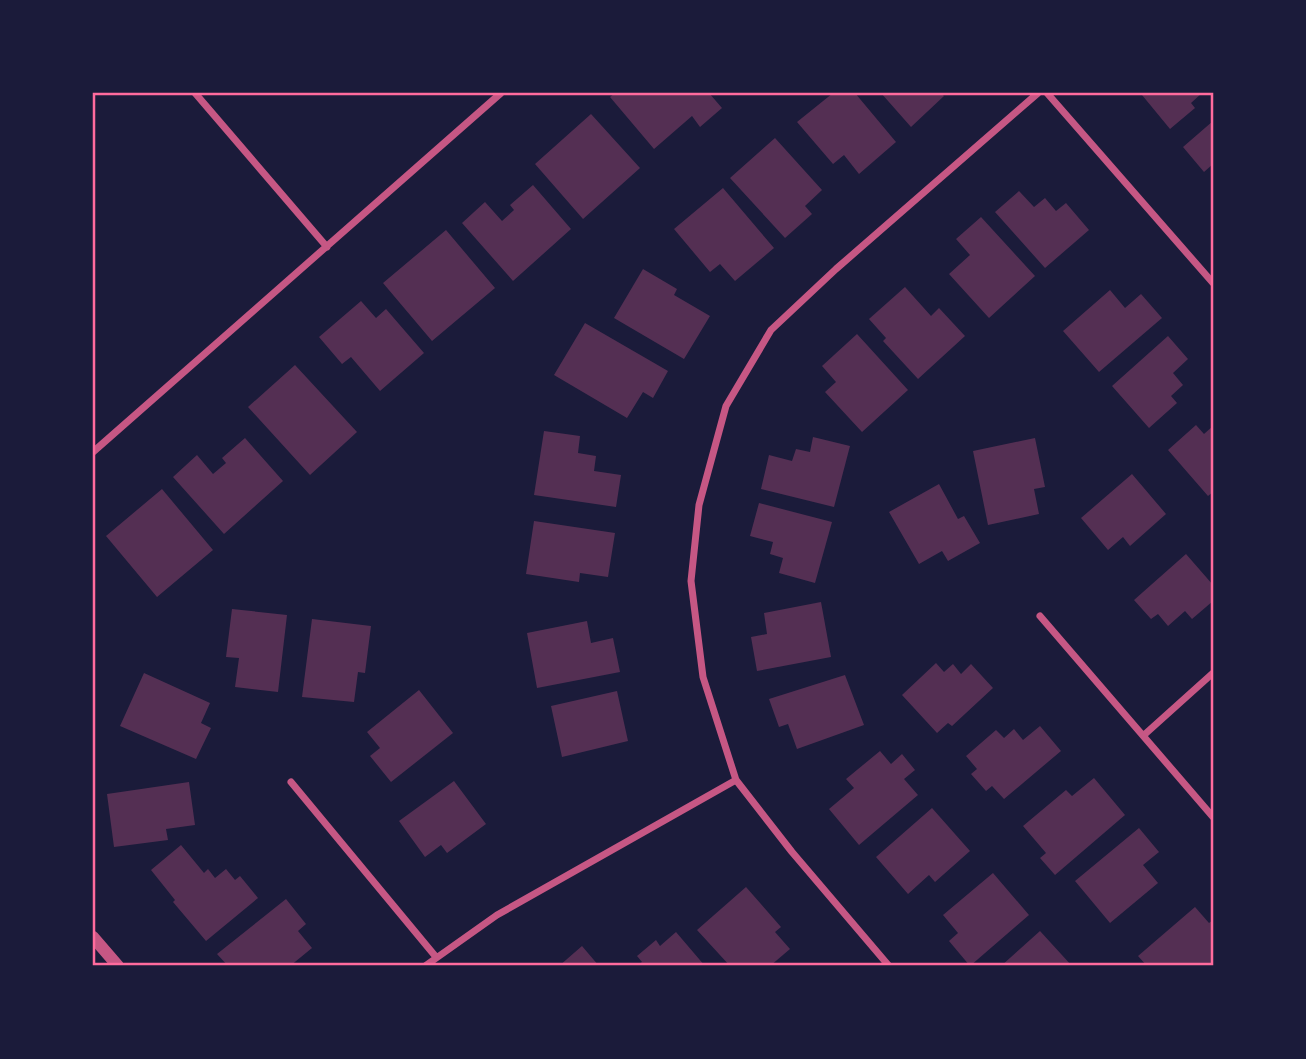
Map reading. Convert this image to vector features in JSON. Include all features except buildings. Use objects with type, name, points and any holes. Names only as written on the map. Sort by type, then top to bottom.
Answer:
[{"type":"street","points":[[195,93],[327,247]]},
{"type":"street","points":[[93,452],[501,93]]},
{"type":"street","points":[[889,966],[792,852],[736,780],[703,677],[691,581],[699,505],[726,406],[771,330],[836,269],[1038,93]]},
{"type":"street","points":[[1047,93],[1213,283]]},
{"type":"street","points":[[1040,617],[1213,817]]},
{"type":"street","points":[[1144,735],[1213,673]]},
{"type":"street","points":[[425,966],[497,915],[736,780]]},
{"type":"street","points":[[291,782],[436,957]]},
{"type":"street","points":[[93,937],[118,966]]}]
